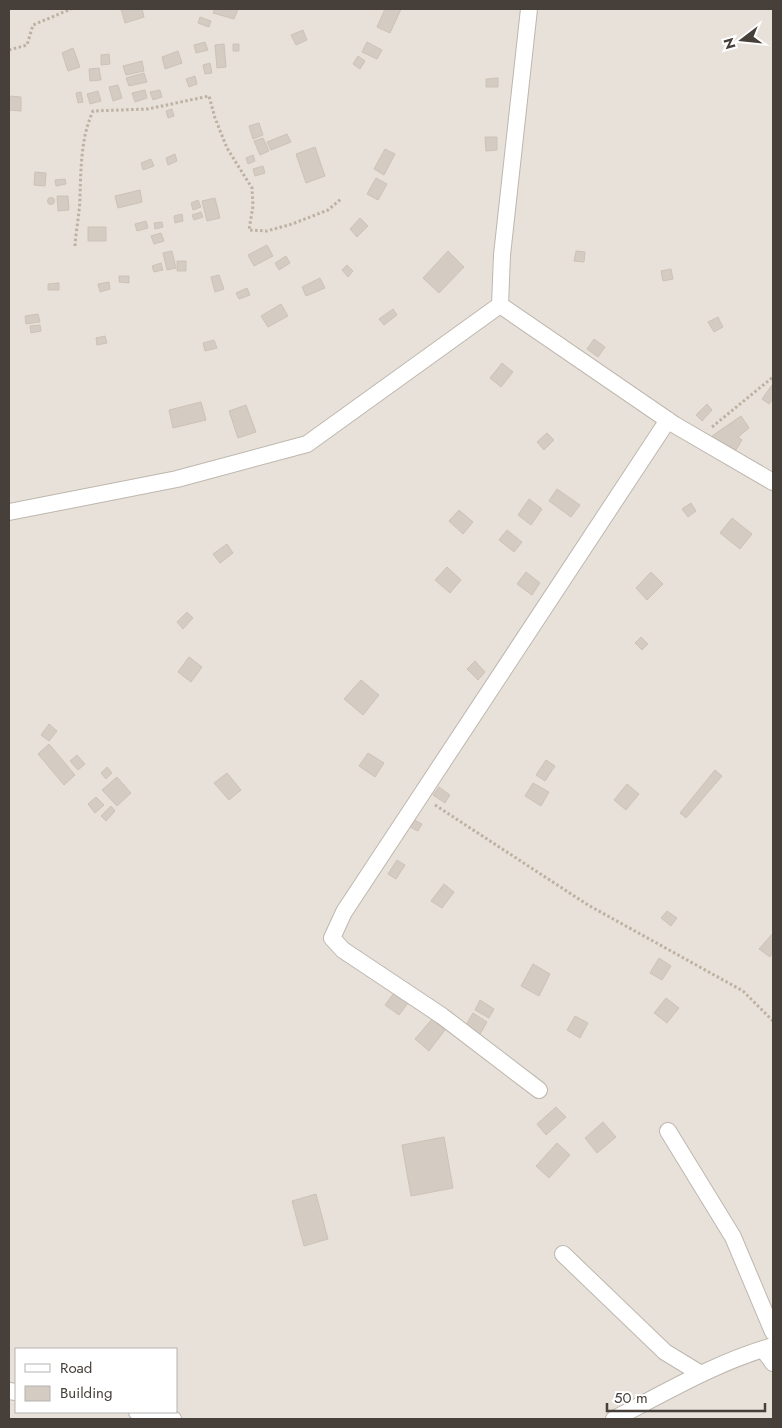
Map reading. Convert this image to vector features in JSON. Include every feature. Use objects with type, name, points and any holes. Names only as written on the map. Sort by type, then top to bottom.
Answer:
[{"type":"street","points":[[500,305],[502,255],[529,9]]},
{"type":"street","points":[[500,305],[668,420],[773,482]]},
{"type":"street","points":[[9,512],[176,478],[307,444],[500,305]]},
{"type":"street","points":[[539,1090],[442,1016],[343,950],[332,938],[344,912],[668,420]]},
{"type":"street","points":[[668,1131],[733,1237],[773,1332]]},
{"type":"street","points":[[563,1254],[665,1352],[701,1374]]},
{"type":"street","points":[[614,1419],[701,1374],[747,1353],[768,1347],[773,1363]]},
{"type":"street","points":[[142,1413],[172,1419]]},
{"type":"path","points":[[9,50],[27,45],[33,25],[71,9]]},
{"type":"path","points":[[75,246],[86,125],[93,111],[148,109],[209,96],[215,118],[227,148],[252,188],[253,206],[249,230],[267,231],[292,224],[328,210],[341,199]]},
{"type":"path","points":[[698,438],[773,377]]},
{"type":"path","points":[[420,795],[588,905],[743,991],[773,1021]]},
{"type":"shaded area","points":[[9,9],[773,9],[773,1419],[9,1419]]},
{"type":"building","points":[[121,9],[142,9],[144,17],[125,23]]},
{"type":"building","points":[[215,9],[238,9],[234,19],[213,13]]},
{"type":"building","points":[[385,9],[401,9],[390,33],[377,27]]},
{"type":"building","points":[[200,17],[211,21],[209,27],[198,23]]},
{"type":"building","points":[[303,30],[307,40],[296,45],[291,35]]},
{"type":"building","points":[[205,42],[208,50],[196,53],[194,45]]},
{"type":"building","points":[[367,42],[382,50],[377,59],[362,52]]},
{"type":"building","points":[[224,44],[226,67],[217,68],[215,45]]},
{"type":"building","points":[[233,44],[239,44],[239,51],[233,51]]},
{"type":"building","points":[[73,48],[80,67],[68,71],[62,53]]},
{"type":"building","points":[[178,51],[182,63],[165,69],[162,57]]},
{"type":"building","points":[[109,54],[110,64],[101,65],[101,55]]},
{"type":"building","points":[[358,56],[365,61],[360,69],[353,64]]},
{"type":"building","points":[[142,61],[144,71],[126,75],[123,66]]},
{"type":"building","points":[[210,63],[212,73],[205,74],[203,65]]},
{"type":"building","points":[[99,68],[101,80],[90,81],[89,69]]},
{"type":"building","points":[[144,73],[147,82],[129,86],[126,78]]},
{"type":"building","points":[[195,76],[197,84],[189,87],[186,79]]},
{"type":"building","points":[[498,78],[498,87],[486,87],[486,79]]},
{"type":"building","points":[[118,85],[122,98],[113,101],[109,87]]},
{"type":"building","points":[[145,90],[147,98],[135,102],[132,93]]},
{"type":"building","points":[[160,90],[162,97],[153,100],[150,92]]},
{"type":"building","points":[[98,91],[101,101],[90,104],[87,94]]},
{"type":"building","points":[[81,92],[83,102],[78,103],[76,93]]},
{"type":"building","points":[[9,96],[21,97],[21,111],[9,110]]},
{"type":"building","points":[[172,109],[174,116],[168,118],[166,111]]},
{"type":"building","points":[[259,123],[263,135],[253,139],[249,126]]},
{"type":"building","points":[[287,134],[291,142],[271,150],[267,142]]},
{"type":"building","points":[[485,137],[497,137],[497,150],[486,151]]},
{"type":"building","points":[[263,138],[269,151],[260,155],[254,141]]},
{"type":"building","points":[[315,147],[325,176],[306,183],[296,154]]},
{"type":"building","points":[[385,149],[395,154],[384,175],[374,169]]},
{"type":"building","points":[[175,154],[177,161],[168,165],[166,158]]},
{"type":"building","points":[[253,155],[255,161],[248,164],[246,158]]},
{"type":"building","points":[[151,159],[154,166],[143,170],[141,163]]},
{"type":"building","points":[[263,166],[265,173],[255,176],[253,169]]},
{"type":"building","points":[[35,172],[46,173],[45,186],[34,185]]},
{"type":"building","points":[[376,178],[387,184],[378,200],[367,194]]},
{"type":"building","points":[[65,179],[66,184],[56,186],[55,180]]},
{"type":"building","points":[[140,190],[142,202],[118,208],[115,196]]},
{"type":"building","points":[[57,196],[68,196],[69,210],[58,211]]},
{"type":"building","points":[[51,197],[55,201],[51,205],[47,201]]},
{"type":"building","points":[[215,198],[220,218],[207,221],[202,201]]},
{"type":"building","points":[[198,200],[201,207],[193,210],[191,203]]},
{"type":"building","points":[[201,212],[203,217],[194,220],[192,215]]},
{"type":"building","points":[[182,214],[183,221],[175,223],[174,216]]},
{"type":"building","points":[[360,218],[368,226],[357,237],[350,229]]},
{"type":"building","points":[[146,221],[148,228],[137,231],[135,224]]},
{"type":"building","points":[[162,222],[163,227],[155,229],[154,223]]},
{"type":"building","points":[[88,227],[106,227],[106,241],[88,241]]},
{"type":"building","points":[[161,233],[164,241],[154,244],[151,236]]},
{"type":"building","points":[[267,245],[273,256],[254,266],[248,255]]},
{"type":"building","points":[[172,251],[176,268],[167,270],[163,253]]},
{"type":"building","points":[[448,251],[464,267],[439,293],[423,278]]},
{"type":"building","points":[[576,251],[585,252],[584,262],[574,261]]},
{"type":"building","points":[[286,256],[290,263],[279,270],[275,263]]},
{"type":"building","points":[[177,261],[186,261],[186,271],[177,271]]},
{"type":"building","points":[[161,263],[163,270],[154,272],[152,266]]},
{"type":"building","points":[[347,265],[353,271],[348,277],[342,270]]},
{"type":"building","points":[[671,269],[673,279],[663,281],[661,271]]},
{"type":"building","points":[[219,275],[224,289],[215,292],[211,277]]},
{"type":"building","points":[[119,276],[129,276],[129,283],[119,282]]},
{"type":"building","points":[[320,278],[325,288],[306,296],[302,287]]},
{"type":"building","points":[[109,282],[110,289],[100,292],[98,284]]},
{"type":"building","points":[[59,283],[59,290],[48,290],[48,284]]},
{"type":"building","points":[[247,288],[250,295],[239,299],[236,293]]},
{"type":"building","points":[[281,304],[288,316],[268,327],[261,316]]},
{"type":"building","points":[[393,309],[397,315],[384,325],[379,319]]},
{"type":"building","points":[[38,314],[40,322],[26,324],[25,316]]},
{"type":"building","points":[[718,317],[723,327],[714,332],[708,322]]},
{"type":"building","points":[[40,325],[41,331],[31,333],[30,326]]},
{"type":"building","points":[[105,336],[107,343],[97,345],[96,338]]},
{"type":"building","points":[[594,339],[605,347],[598,357],[587,349]]},
{"type":"building","points":[[214,340],[217,348],[205,351],[203,343]]},
{"type":"building","points":[[502,363],[513,372],[501,387],[490,378]]},
{"type":"building","points":[[772,385],[773,399],[769,404],[762,399]]},
{"type":"building","points":[[201,402],[206,420],[173,428],[169,410]]},
{"type":"building","points":[[707,404],[712,410],[702,421],[696,415]]},
{"type":"building","points":[[246,405],[256,432],[238,438],[229,411]]},
{"type":"building","points":[[741,416],[749,428],[738,437],[742,440],[736,450],[712,436]]},
{"type":"building","points":[[547,433],[554,440],[544,450],[537,442]]},
{"type":"building","points":[[557,489],[580,505],[571,517],[549,501]]},
{"type":"building","points":[[529,499],[542,509],[531,525],[518,515]]},
{"type":"building","points":[[691,503],[696,511],[688,517],[682,509]]},
{"type":"building","points":[[459,510],[473,522],[463,534],[449,521]]},
{"type":"building","points":[[732,518],[752,534],[740,549],[720,533]]},
{"type":"building","points":[[507,530],[522,542],[514,552],[499,540]]},
{"type":"building","points":[[227,544],[233,553],[220,563],[213,554]]},
{"type":"building","points":[[447,567],[461,580],[450,593],[435,580]]},
{"type":"building","points":[[526,572],[540,583],[532,595],[517,584]]},
{"type":"building","points":[[651,572],[663,584],[647,600],[636,588]]},
{"type":"building","points":[[187,612],[193,618],[183,629],[177,622]]},
{"type":"building","points":[[641,637],[648,644],[642,650],[635,643]]},
{"type":"building","points":[[189,657],[202,667],[191,682],[178,672]]},
{"type":"building","points":[[475,661],[485,672],[478,680],[467,669]]},
{"type":"building","points":[[361,680],[379,695],[363,715],[344,699]]},
{"type":"building","points":[[49,724],[57,731],[49,741],[41,735]]},
{"type":"building","points":[[49,744],[75,775],[64,785],[38,754]]},
{"type":"building","points":[[368,753],[384,763],[375,777],[359,766]]},
{"type":"building","points":[[77,755],[85,764],[78,770],[70,761]]},
{"type":"building","points":[[546,760],[555,766],[545,781],[536,775]]},
{"type":"building","points":[[107,767],[112,773],[106,779],[101,773]]},
{"type":"building","points":[[715,770],[722,776],[686,818],[680,813]]},
{"type":"building","points":[[227,773],[241,790],[229,800],[214,783]]},
{"type":"building","points":[[117,777],[131,793],[117,806],[102,790]]},
{"type":"building","points":[[533,783],[549,792],[541,806],[525,796]]},
{"type":"building","points":[[627,784],[639,794],[626,810],[614,800]]},
{"type":"building","points":[[439,787],[450,795],[445,803],[433,795]]},
{"type":"building","points":[[96,797],[104,805],[95,813],[88,804]]},
{"type":"building","points":[[111,806],[115,811],[106,821],[101,816]]},
{"type":"building","points":[[414,820],[422,824],[418,831],[410,827]]},
{"type":"building","points":[[397,860],[405,865],[396,879],[388,874]]},
{"type":"building","points":[[444,884],[454,892],[442,908],[431,901]]},
{"type":"building","points":[[667,911],[677,918],[671,926],[661,918]]},
{"type":"building","points":[[773,933],[773,952],[770,957],[759,949]]},
{"type":"building","points":[[659,958],[671,966],[662,980],[650,973]]},
{"type":"building","points":[[533,964],[550,974],[539,996],[521,986]]},
{"type":"building","points":[[394,993],[408,1003],[399,1015],[385,1005]]},
{"type":"building","points":[[666,998],[679,1008],[667,1023],[654,1013]]},
{"type":"building","points":[[480,1000],[494,1009],[489,1018],[475,1010]]},
{"type":"building","points":[[473,1013],[487,1022],[480,1034],[466,1025]]},
{"type":"building","points":[[575,1016],[588,1023],[580,1038],[567,1030]]},
{"type":"building","points":[[432,1019],[445,1030],[429,1051],[415,1039]]},
{"type":"building","points":[[556,1107],[566,1117],[546,1135],[537,1124]]},
{"type":"building","points":[[603,1122],[616,1137],[597,1153],[585,1138]]},
{"type":"building","points":[[444,1137],[453,1188],[411,1196],[402,1145]]},
{"type":"building","points":[[557,1143],[570,1155],[549,1178],[536,1166]]},
{"type":"building","points":[[316,1194],[328,1239],[304,1246],[292,1201]]}]
